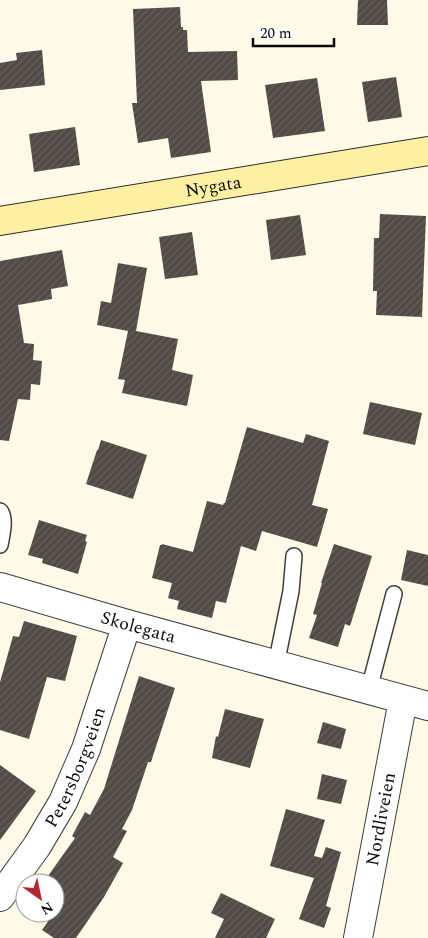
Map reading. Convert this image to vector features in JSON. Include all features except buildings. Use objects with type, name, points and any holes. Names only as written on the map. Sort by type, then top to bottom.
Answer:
[{"type":"main road","name":"Nygata","points":[[0,221],[428,151]]},
{"type":"street","name":"Skolegata","points":[[0,587],[415,703]]},
{"type":"street","name":"Petersborgveien","points":[[0,897],[37,846],[63,802],[86,748],[127,624]]},
{"type":"street","name":"Nordliveien","points":[[358,938],[415,703]]},
{"type":"lane","points":[[0,510],[4,516],[0,545]]},
{"type":"lane","points":[[276,665],[291,591],[294,556]]},
{"type":"lane","points":[[369,690],[394,594]]}]
